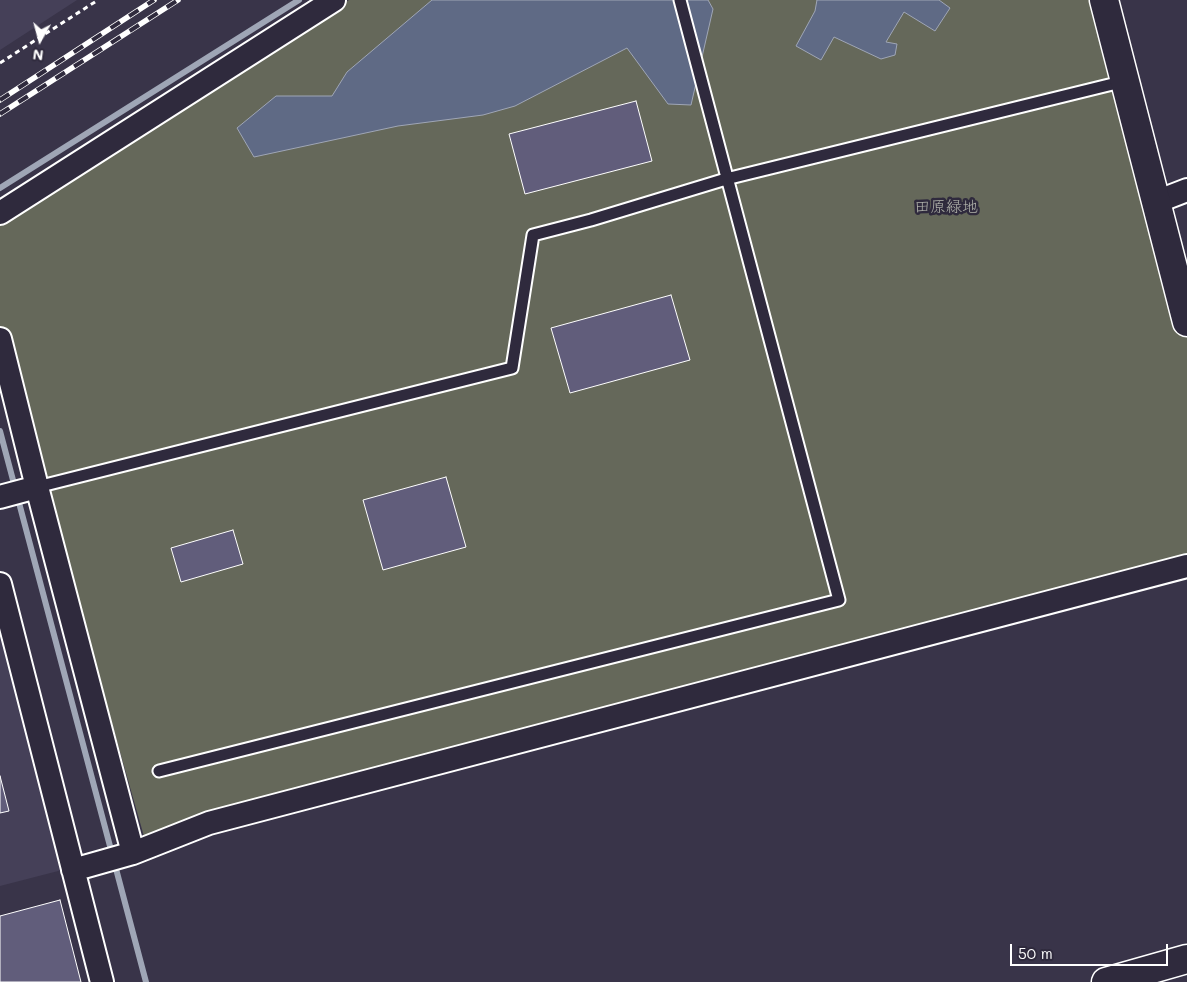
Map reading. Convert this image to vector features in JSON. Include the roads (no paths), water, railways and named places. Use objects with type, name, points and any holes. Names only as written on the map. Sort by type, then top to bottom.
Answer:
[{"type":"street","points":[[0,213],[334,0]]},
{"type":"street","points":[[1104,0],[1187,322]]},
{"type":"street","points":[[1156,202],[1187,190]]},
{"type":"street","points":[[0,339],[133,853]]},
{"type":"street","points":[[0,497],[37,487]]},
{"type":"street","points":[[73,870],[133,853],[209,823],[1187,566]]},
{"type":"street","points":[[0,584],[102,982]]},
{"type":"street","points":[[1106,982],[1187,959]]},
{"type":"lane","points":[[159,771],[839,600],[680,0]]},
{"type":"lane","points":[[37,487],[512,368],[533,235],[591,220],[726,179],[1125,81]]},
{"type":"water","points":[[432,0],[708,0],[713,9],[691,105],[668,104],[627,48],[515,106],[483,115],[398,126],[254,157],[237,128],[276,96],[332,96],[347,72]]},
{"type":"water","points":[[817,0],[939,0],[950,8],[935,31],[904,12],[886,42],[897,44],[895,55],[881,59],[834,37],[821,60],[796,46],[815,11]]},
{"type":"waterway","points":[[0,188],[299,0]]},
{"type":"waterway","points":[[0,431],[146,982]]},
{"type":"railway","points":[[0,100],[154,0]]},
{"type":"railway","points":[[0,114],[178,0]]},
{"type":"park label","name":"田原緑地","points":[[946,207]]}]
